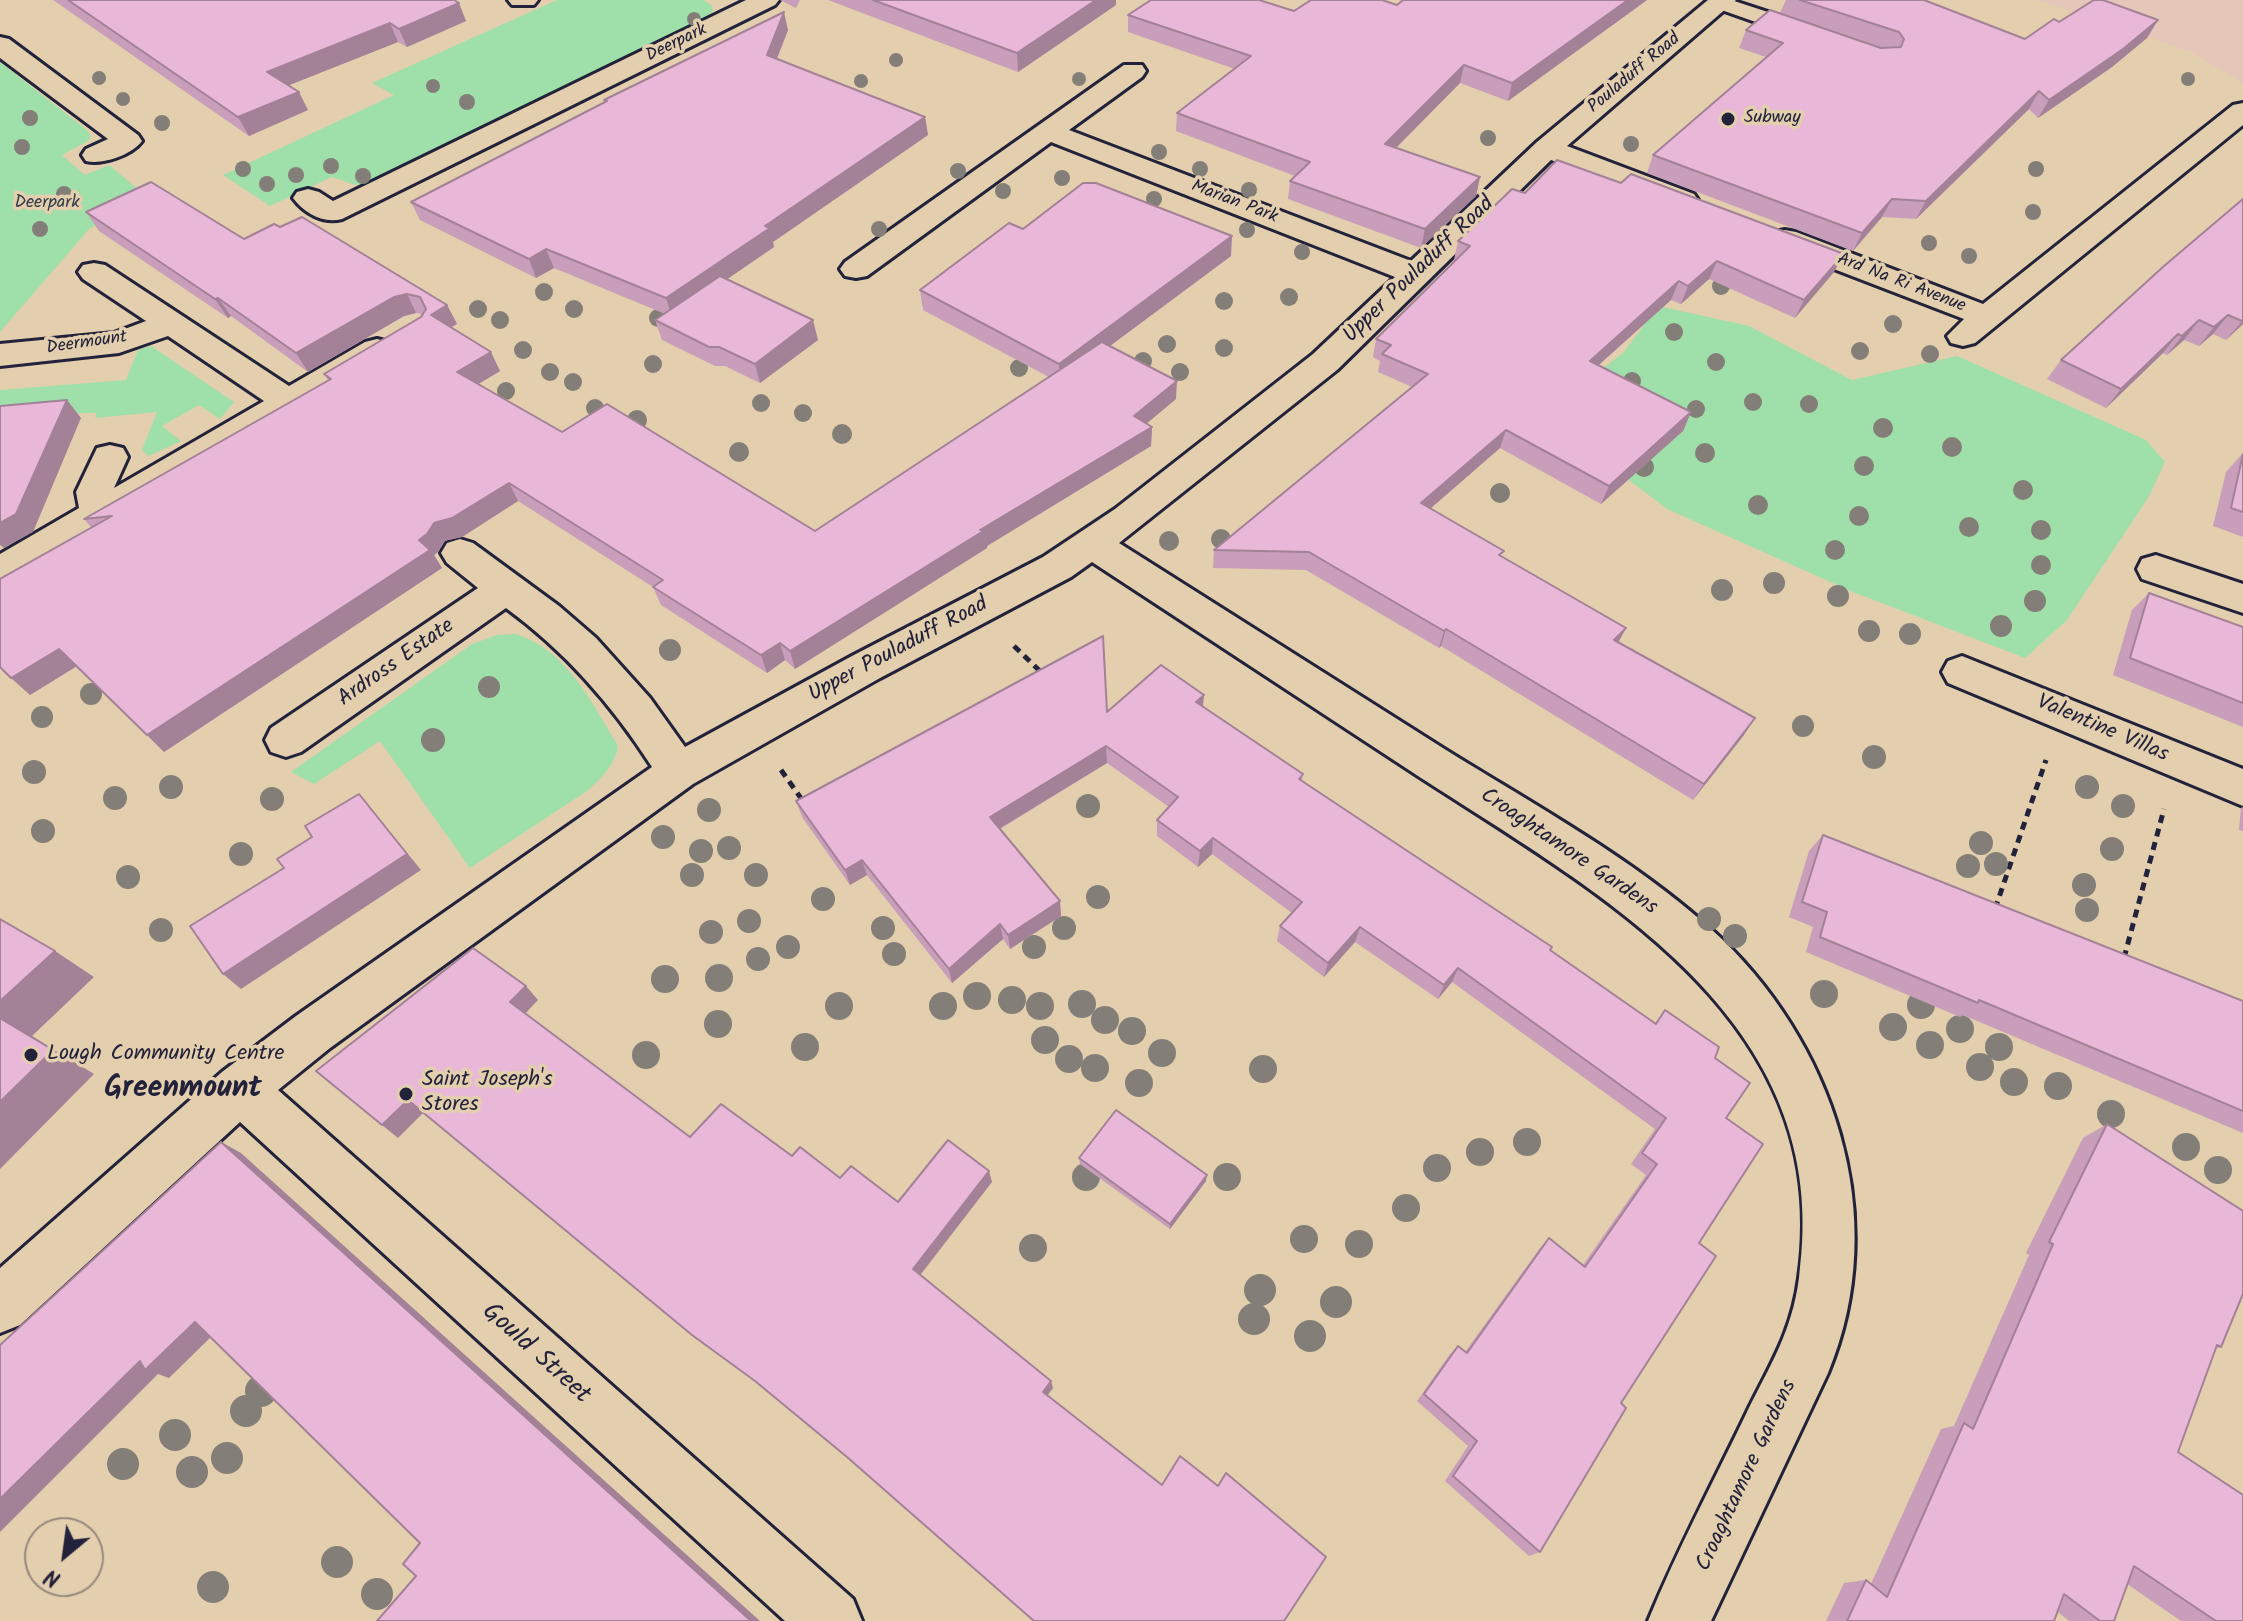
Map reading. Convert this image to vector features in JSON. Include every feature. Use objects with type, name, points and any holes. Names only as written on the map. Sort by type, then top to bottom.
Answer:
[{"type":"street","name":"Pouladuff Road","points":[[1547,148],[1722,1]]},
{"type":"street","name":"Deerpark","points":[[308,198],[331,213],[747,3]]},
{"type":"street","points":[[0,45],[128,141],[96,155]]},
{"type":"street","points":[[856,269],[1133,71]]},
{"type":"street","name":"Ard Na Ri Avenue","points":[[1962,338],[2243,111]]},
{"type":"street","name":"Marian Park","points":[[1050,132],[1418,275]]},
{"type":"street","points":[[1547,148],[1716,213]]},
{"type":"street","name":"Upper Pouladuff Road","points":[[0,1305],[227,1099],[313,1032],[678,772],[866,667],[1057,567],[1092,544],[1325,362],[1547,148]]},
{"type":"street","name":"Ard Na Ri Avenue","points":[[1758,229],[1986,316]]},
{"type":"street","name":"Deermount","points":[[94,272],[288,401]]},
{"type":"street","name":"Deermount","points":[[0,355],[119,343],[171,323]]},
{"type":"street","points":[[0,572],[404,333]]},
{"type":"street","points":[[99,515],[94,492],[110,457]]},
{"type":"street","name":"Croaghtamore Gardens","points":[[1092,544],[1622,885],[1665,917],[1707,956],[1744,1002],[1802,1091],[1817,1134],[1826,1178],[1828,1281],[1815,1334],[1679,1621]]},
{"type":"street","points":[[460,553],[548,618],[605,675],[663,746],[678,772]]},
{"type":"street","points":[[2156,569],[2243,599]]},
{"type":"street","name":"Ardross Estate","points":[[286,740],[507,588]]},
{"type":"street","name":"Valentine Villas","points":[[1962,672],[2243,788]]},
{"type":"street","name":"Gould Street","points":[[227,1099],[831,1621]]},
{"type":"lane","points":[[1722,1],[1823,38]]},
{"type":"path","points":[[1007,639],[1045,676]]},
{"type":"path","points":[[1993,916],[2062,713]]},
{"type":"path","points":[[774,760],[807,806]]},
{"type":"path","points":[[2121,968],[2177,762]]},
{"type":"shaded area","points":[[2038,0],[2243,0],[2243,83],[2192,52]]},
{"type":"green space","points":[[557,0],[704,0],[713,11],[699,24],[369,184],[356,185],[332,177],[270,206],[223,175],[394,95],[372,83]]},
{"type":"green space","name":"Deerpark","points":[[0,62],[87,130],[91,137],[88,141],[62,155],[85,175],[109,165],[151,200],[90,228],[0,332]]},
{"type":"green space","points":[[1658,306],[1749,326],[1852,380],[1957,356],[2146,440],[2165,462],[2148,498],[2067,620],[2025,658],[1853,592],[1667,509],[1629,480],[1629,457],[1601,370],[1624,352]]},
{"type":"green space","points":[[151,346],[234,402],[220,419],[199,405],[162,426],[181,441],[149,456],[142,450],[157,412],[95,418],[97,413],[0,414],[0,390],[126,380],[138,350]]},
{"type":"green space","points":[[516,634],[550,652],[564,665],[588,696],[618,746],[611,765],[587,791],[470,868],[380,741],[314,784],[291,772],[472,644],[497,635]]},
{"type":"building","points":[[68,0],[454,0],[459,3],[399,29],[390,23],[267,72],[299,92],[238,117]]},
{"type":"building","points":[[873,0],[1096,0],[1017,53]]},
{"type":"building","points":[[1151,0],[1259,0],[1294,11],[1311,0],[1382,0],[1397,5],[1403,0],[1628,0],[1512,83],[1464,65],[1385,144],[1480,177],[1425,229],[1290,181],[1310,162],[1177,113],[1251,56],[1128,15]]},
{"type":"building","points":[[1800,0],[1924,0],[2025,39],[2054,19],[2059,22],[2094,0],[2103,0],[2158,20],[2123,49],[2049,100],[2039,91],[1926,201],[1892,199],[1862,233],[1653,155],[1783,43],[1746,30],[1770,10],[1881,48],[1901,47],[1904,39],[1899,32]]},
{"type":"building","points":[[784,12],[767,55],[925,117],[666,298],[546,249],[529,259],[411,202],[607,101],[604,100]]},
{"type":"building","points":[[1557,160],[1621,183],[1631,174],[1844,254],[1804,300],[1717,261],[1688,286],[1679,281],[1590,361],[1691,412],[1609,486],[1506,430],[1421,503],[1504,551],[1499,555],[1626,628],[1614,640],[1755,718],[1704,784],[1446,629],[1444,631],[1309,552],[1214,550],[1428,374],[1382,354],[1391,345],[1376,339],[1470,246],[1458,241],[1512,189],[1525,193]]},
{"type":"building","points":[[151,182],[244,239],[274,224],[280,227],[302,217],[447,305],[431,315],[491,352],[457,372],[562,432],[607,404],[815,531],[1102,342],[1177,381],[1134,416],[1152,427],[980,530],[985,530],[790,651],[780,643],[761,655],[653,587],[663,580],[509,483],[452,518],[434,523],[419,540],[430,550],[147,735],[59,649],[11,678],[0,667],[0,579],[112,516],[84,519],[331,379],[324,374],[421,317],[426,309],[420,297],[407,294],[394,297],[296,353],[86,212]]},
{"type":"building","points":[[1083,183],[1096,183],[1232,236],[1059,364],[920,290],[1009,223],[1023,229]]},
{"type":"building","points":[[2243,199],[2242,321],[2228,315],[2214,327],[2199,320],[2182,336],[2178,334],[2121,389],[2061,360],[2164,266]]},
{"type":"building","points":[[720,276],[813,320],[755,364],[719,347],[709,347],[655,320]]},
{"type":"building","points":[[67,400],[16,514],[0,523],[0,406]]},
{"type":"building","points":[[2243,454],[2243,512],[2231,508]]},
{"type":"building","points":[[2149,593],[2243,627],[2243,703],[2130,658]]},
{"type":"building","points":[[1103,636],[1107,712],[1161,665],[1204,695],[1196,702],[1303,774],[1299,779],[1552,947],[1550,950],[1656,1024],[1665,1010],[1719,1047],[1715,1058],[1750,1083],[1726,1118],[1763,1144],[1699,1243],[1716,1256],[1621,1403],[1626,1408],[1540,1552],[1453,1476],[1477,1441],[1424,1394],[1458,1346],[1467,1353],[1549,1238],[1585,1267],[1657,1164],[1642,1153],[1666,1118],[1458,968],[1444,985],[1360,927],[1328,963],[1280,926],[1302,902],[1213,838],[1200,851],[1157,820],[1178,797],[1106,746],[990,817],[1060,901],[1008,935],[1000,924],[949,969],[862,860],[845,870],[796,801]]},
{"type":"building","points":[[359,794],[407,854],[223,974],[190,926],[284,868],[277,859],[312,837],[305,826]]},
{"type":"building","points":[[1823,835],[2243,1001],[2243,1111],[1820,937],[1827,912],[1802,902]]},
{"type":"building","points":[[0,919],[55,951],[0,1001]]},
{"type":"building","points":[[473,948],[526,986],[510,1002],[690,1137],[721,1104],[792,1156],[800,1147],[840,1178],[851,1166],[898,1202],[948,1140],[989,1171],[913,1269],[1051,1381],[1043,1392],[1162,1485],[1180,1456],[1218,1486],[1226,1473],[1326,1557],[1284,1621],[1034,1621],[847,1457],[755,1381],[692,1335],[408,1100],[382,1125],[316,1071]]},
{"type":"building","points":[[0,1018],[53,1050],[0,1102]]},
{"type":"building","points":[[1116,1110],[1207,1175],[1170,1224],[1079,1158]]},
{"type":"building","points":[[2107,1124],[2243,1211],[2243,1294],[2221,1347],[2217,1345],[2178,1452],[2243,1495],[2243,1621],[2216,1621],[2134,1566],[2114,1621],[2100,1621],[2064,1594],[2054,1621],[1847,1621],[1866,1580],[1887,1597],[1964,1423],[1973,1429],[2053,1244],[2049,1242]]},
{"type":"building","points":[[221,1142],[751,1621],[377,1621],[416,1576],[403,1564],[420,1543],[195,1322],[145,1370],[140,1361],[0,1499],[0,1345]]},
{"type":"place","name":"Subway","points":[[1728,119]]},
{"type":"place","name":"Lough Community Centre","points":[[31,1055]]},
{"type":"place","name":"Saint Joseph's Stores","points":[[406,1094]]},
{"type":"district","name":"Greenmount","points":[[183,1091]]}]
